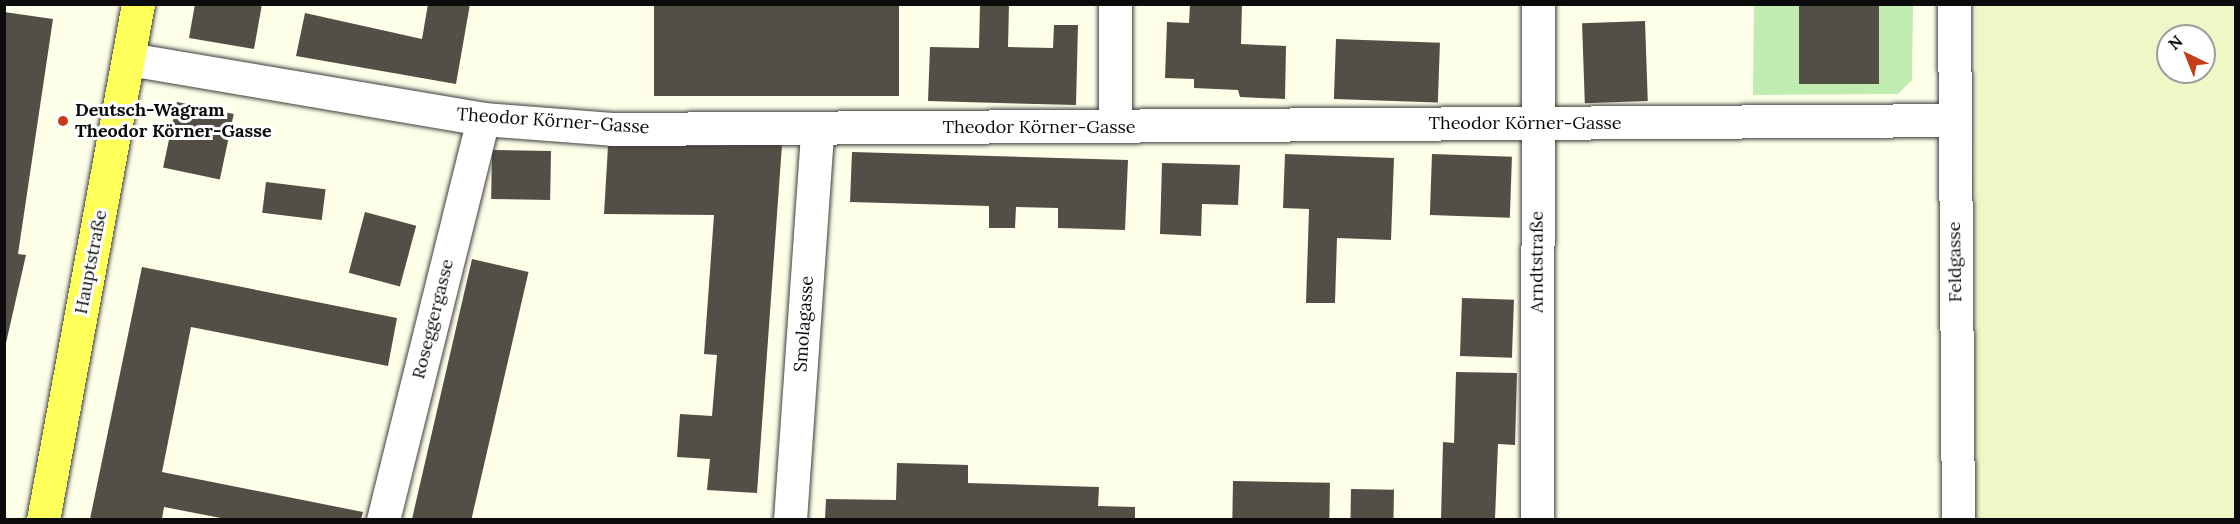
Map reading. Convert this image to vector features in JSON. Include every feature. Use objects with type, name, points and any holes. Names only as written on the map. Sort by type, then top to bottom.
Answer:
[{"type":"main road","name":"Hauptstraße","points":[[43,519],[138,4]]},
{"type":"street","points":[[1115,4],[1115,126]]},
{"type":"street","name":"Arndtstraße","points":[[1537,519],[1538,4]]},
{"type":"street","name":"Feldgasse","points":[[1954,4],[1958,519]]},
{"type":"street","name":"Theodor Körner-Gasse","points":[[129,59],[483,119],[612,129],[1954,120]]},
{"type":"street","name":"Roseggergasse","points":[[383,519],[483,119]]},
{"type":"street","name":"Smolagasse","points":[[790,519],[817,129]]},
{"type":"green space","points":[[1754,5],[1913,5],[1912,80],[1898,94],[1753,95]]},
{"type":"green space","points":[[1976,5],[2235,5],[2235,519],[1974,519]]},
{"type":"building","points":[[195,4],[262,4],[254,49],[189,38]]},
{"type":"building","points":[[428,4],[470,4],[456,84],[296,56],[305,13],[422,39]]},
{"type":"building","points":[[654,4],[899,4],[899,96],[654,96]]},
{"type":"building","points":[[980,4],[1009,4],[1008,47],[1053,48],[1054,25],[1078,25],[1076,105],[928,101],[930,47],[979,48]]},
{"type":"building","points":[[1190,4],[1242,4],[1241,44],[1286,46],[1285,99],[1240,97],[1238,90],[1194,88],[1194,79],[1165,78],[1167,22],[1189,23]]},
{"type":"building","points":[[1799,4],[1879,4],[1879,84],[1799,84]]},
{"type":"building","points":[[4,12],[53,19],[18,254],[26,255],[6,343]]},
{"type":"building","points":[[1645,21],[1648,101],[1585,103],[1582,23]]},
{"type":"building","points":[[1336,39],[1440,43],[1438,103],[1334,99]]},
{"type":"building","points":[[177,102],[234,114],[220,180],[163,168]]},
{"type":"building","points":[[782,145],[757,493],[707,490],[710,459],[677,457],[680,414],[712,416],[717,355],[704,354],[714,215],[604,214],[608,146]]},
{"type":"building","points":[[492,150],[551,151],[550,200],[491,199]]},
{"type":"building","points":[[852,152],[1128,160],[1125,230],[1058,228],[1058,208],[1016,207],[1015,228],[989,228],[989,206],[850,202]]},
{"type":"building","points":[[1285,154],[1394,158],[1391,240],[1337,238],[1335,303],[1306,303],[1309,209],[1283,208]]},
{"type":"building","points":[[1432,154],[1512,157],[1510,218],[1430,215]]},
{"type":"building","points":[[1162,163],[1240,165],[1238,205],[1202,204],[1201,236],[1160,234]]},
{"type":"building","points":[[266,182],[326,189],[322,220],[262,213]]},
{"type":"building","points":[[365,212],[416,226],[400,287],[349,273]]},
{"type":"building","points":[[472,259],[529,272],[471,520],[412,519]]},
{"type":"building","points":[[142,267],[397,318],[388,366],[191,327],[162,472],[363,512],[361,519],[226,519],[164,507],[162,519],[90,519]]},
{"type":"building","points":[[1462,298],[1514,300],[1512,358],[1460,356]]},
{"type":"building","points":[[1456,372],[1517,373],[1515,445],[1498,444],[1495,519],[1441,519],[1443,442],[1454,443]]},
{"type":"building","points":[[897,463],[968,465],[968,483],[1099,487],[1098,506],[1135,507],[1135,519],[825,519],[826,499],[896,500]]},
{"type":"building","points":[[1233,481],[1330,483],[1329,520],[1232,519]]},
{"type":"building","points":[[1351,489],[1394,490],[1393,520],[1350,519]]},
{"type":"place","name":"Deutsch-Wagram Theodor Körner-Gasse","points":[[63,121]]}]
